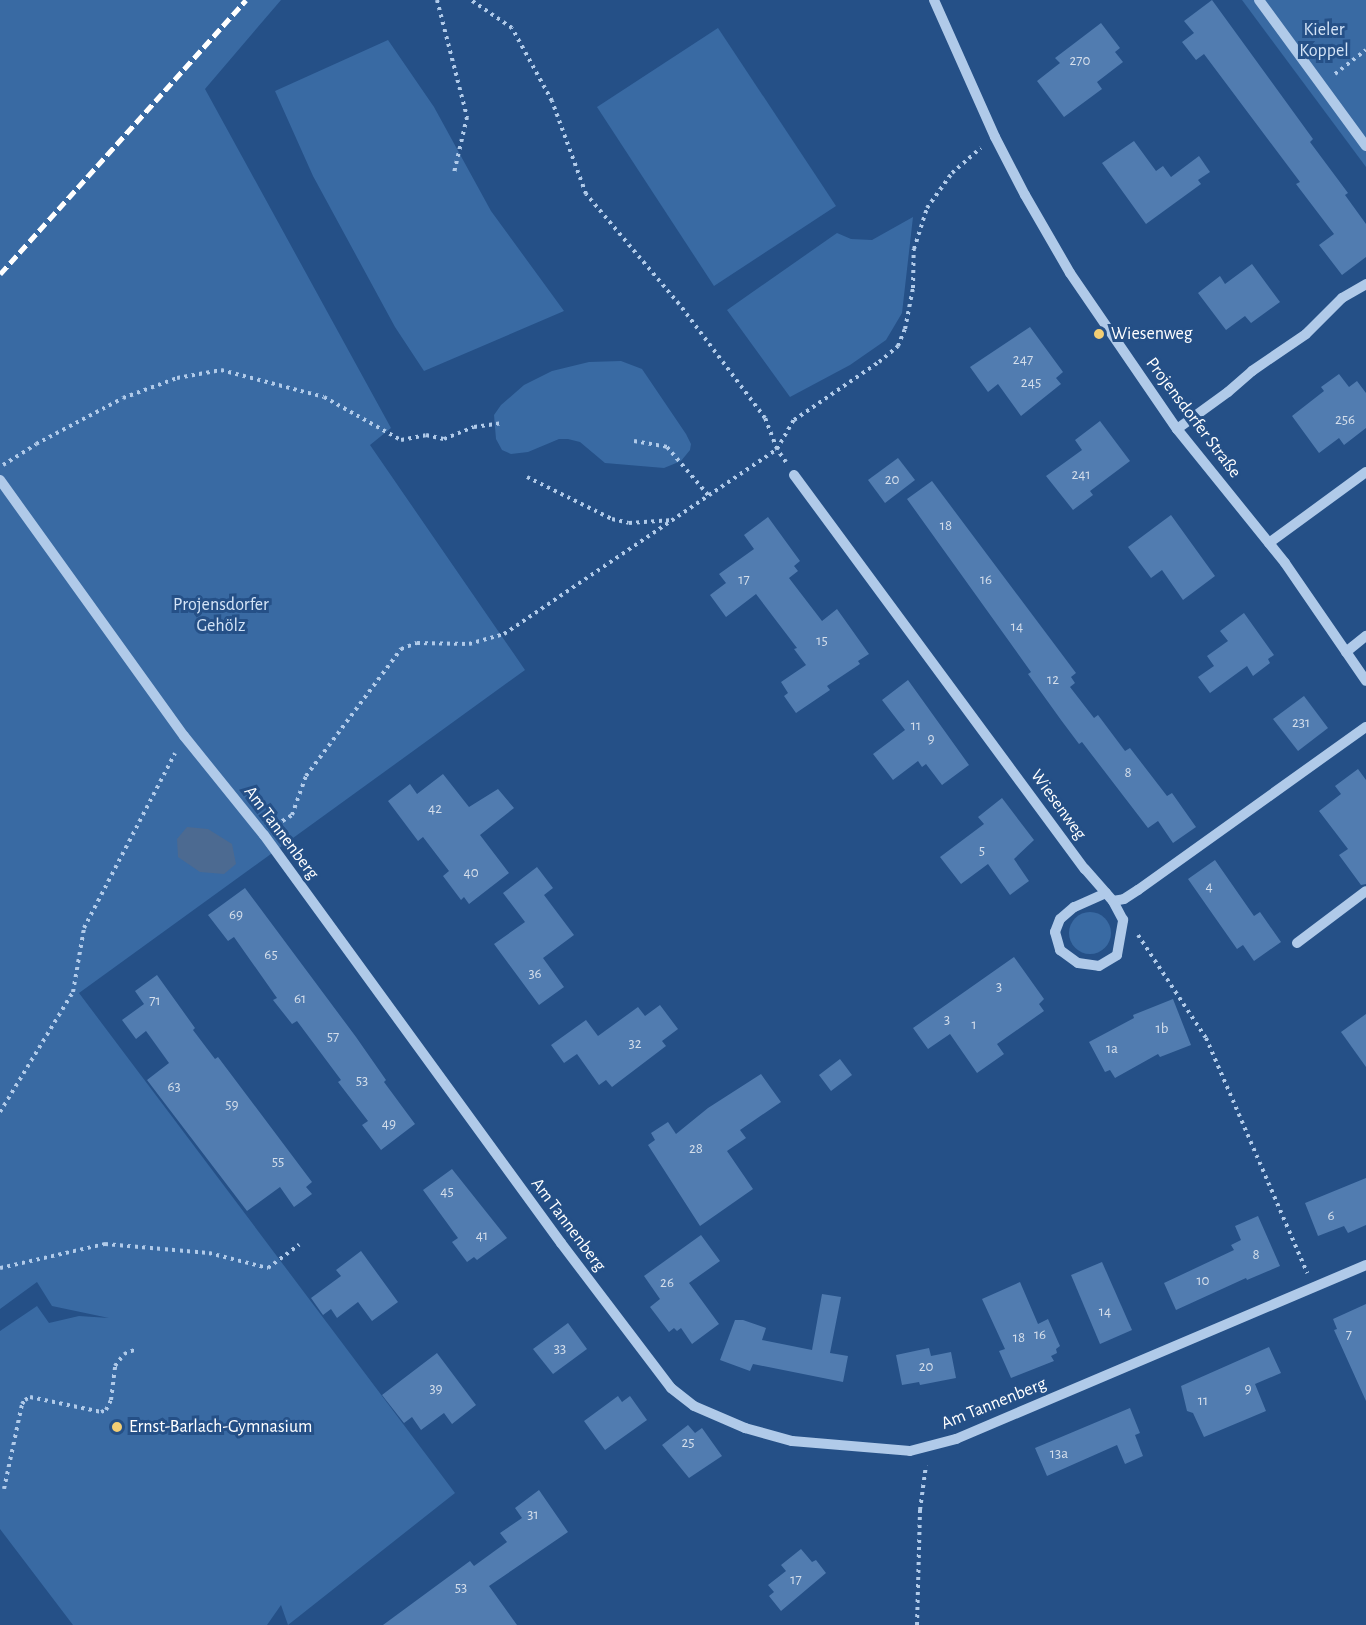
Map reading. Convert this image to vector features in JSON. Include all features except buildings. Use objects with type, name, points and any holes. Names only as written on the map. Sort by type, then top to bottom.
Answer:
[{"type":"street","name":"Projensdorfer Straße","points":[[934,0],[1024,195],[1070,273],[1177,429],[1269,543],[1366,681]]},
{"type":"street","points":[[1259,0],[1366,146]]},
{"type":"street","points":[[1177,429],[1228,392],[1252,371],[1306,334],[1342,298],[1366,284]]},
{"type":"street","points":[[1269,543],[1366,472]]},
{"type":"street","name":"Wiesenweg","points":[[794,475],[1124,920]]},
{"type":"street","name":"Am Tannenberg","points":[[0,480],[183,736],[264,835],[465,1114],[670,1388],[694,1406],[726,1421],[783,1439],[910,1451],[983,1428],[1366,1265]]},
{"type":"street","points":[[1346,651],[1366,636]]},
{"type":"street","points":[[1124,920],[1116,955],[1100,966],[1078,963],[1060,950],[1055,932],[1060,919],[1074,907],[1109,897],[1124,899],[1366,727]]},
{"type":"street","points":[[1297,943],[1366,891]]},
{"type":"path","points":[[437,0],[467,117],[454,173]]},
{"type":"path","points":[[471,0],[512,28],[552,101],[586,194],[680,304],[758,408],[772,432],[777,449]]},
{"type":"path","points":[[1322,84],[1366,50]]},
{"type":"path","points":[[264,835],[292,815],[306,776],[401,649],[417,643],[469,644],[504,634],[777,449],[794,420],[879,362],[898,346],[905,329],[913,288],[914,249],[927,208],[952,173],[996,137]]},
{"type":"path","points":[[0,467],[36,444],[123,398],[177,378],[221,370],[324,397],[401,440],[426,435],[444,438],[474,427],[501,423]]},
{"type":"path","points":[[634,441],[667,447],[709,496]]},
{"type":"path","points":[[527,477],[612,519],[629,523],[674,520]]},
{"type":"path","points":[[0,1112],[73,992],[84,928],[183,736]]},
{"type":"path","points":[[1124,920],[1140,937],[1166,973],[1206,1038],[1313,1287]]},
{"type":"path","points":[[0,1268],[105,1244],[209,1253],[268,1268],[298,1245]]},
{"type":"path","points":[[4,1489],[22,1404],[25,1400],[30,1397],[101,1412],[106,1410],[111,1400],[115,1366],[124,1354],[137,1349]]},
{"type":"path","points":[[917,1625],[920,1510],[929,1446]]},
{"type":"green space","name":"Projensdorfer Gehölz","points":[[0,0],[281,0],[205,89],[391,428],[370,445],[525,670],[79,993],[455,1493],[288,1625],[281,1605],[267,1625],[73,1625],[0,1529],[0,1331],[37,1306],[49,1323],[79,1316],[109,1318],[52,1306],[37,1282],[0,1309]]},
{"type":"green space","name":"Kieler Koppel","points":[[1242,0],[1366,0],[1366,167]]},
{"type":"green space","points":[[718,28],[836,206],[714,286],[597,107]]},
{"type":"green space","points":[[388,40],[434,107],[491,211],[564,311],[424,371],[395,327],[313,176],[275,91]]},
{"type":"green space","points":[[913,217],[902,313],[886,340],[850,365],[790,397],[727,310],[837,233],[851,239],[872,240]]},
{"type":"green space","points":[[621,361],[642,369],[686,434],[691,444],[690,450],[681,461],[664,468],[605,463],[580,442],[568,439],[559,439],[528,452],[511,454],[502,450],[496,439],[494,415],[501,405],[524,385],[552,371],[589,362]]},
{"type":"green space","points":[[1090,912],[1098,913],[1105,918],[1110,925],[1110,941],[1105,948],[1098,953],[1090,954],[1082,953],[1075,948],[1070,941],[1069,933],[1070,925],[1075,918],[1082,913]]},
{"type":"shaded area","points":[[187,827],[208,829],[232,844],[236,864],[224,874],[200,872],[178,857],[177,839]]},
{"type":"railway","points":[[0,274],[246,0]]},
{"type":"place","name":"Wiesenweg","points":[[1099,334]]},
{"type":"place","name":"Ernst-Barlach-Gymnasium","points":[[117,1427]]}]
